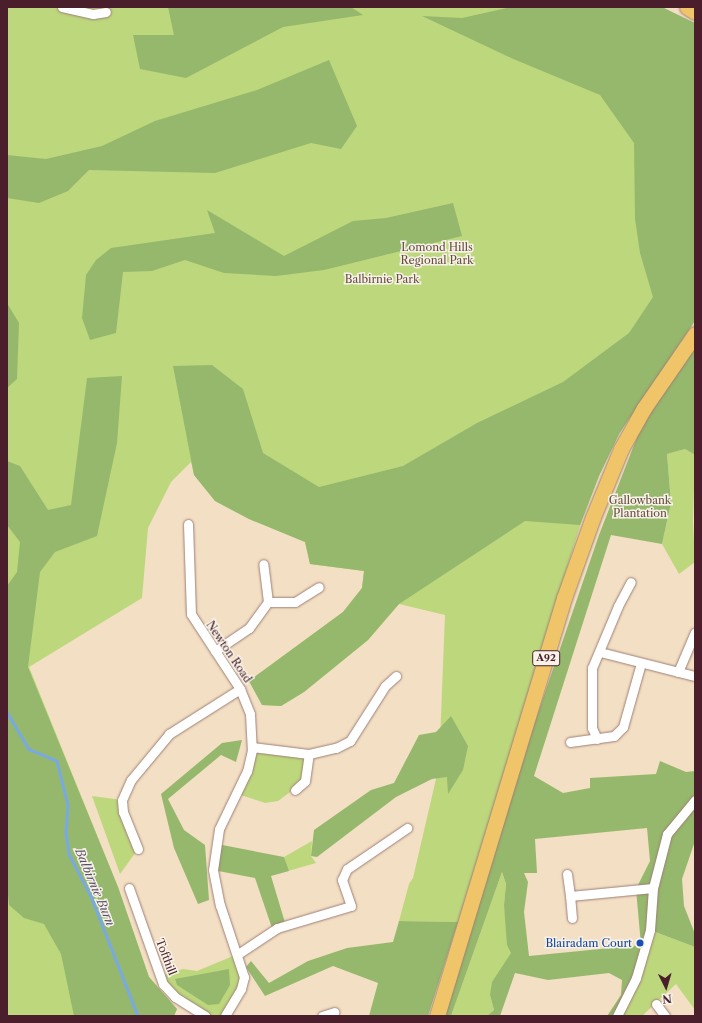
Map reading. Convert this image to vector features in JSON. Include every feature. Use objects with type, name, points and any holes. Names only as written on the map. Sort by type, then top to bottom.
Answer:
[{"type":"highway","points":[[687,7],[695,12]]},
{"type":"highway","name":"A92","points":[[437,1016],[564,598],[593,517],[621,449],[644,408],[695,334]]},
{"type":"street","points":[[62,7],[93,14],[106,12]]},
{"type":"street","name":"Newton Road","points":[[188,524],[191,614],[240,689],[250,714],[252,747],[247,771],[219,829],[213,870],[220,905],[238,954],[244,977],[241,989],[225,1016]]},
{"type":"street","points":[[215,652],[248,628],[268,602],[263,564]]},
{"type":"street","points":[[597,739],[592,728],[592,668],[618,606],[631,582]]},
{"type":"street","points":[[268,602],[295,602],[319,587]]},
{"type":"street","points":[[678,672],[695,632]]},
{"type":"street","points":[[600,652],[695,676]]},
{"type":"street","points":[[570,742],[614,736],[623,727],[641,663]]},
{"type":"street","points":[[252,747],[309,754],[336,748],[350,741],[385,686],[396,676]]},
{"type":"street","points":[[138,849],[122,806],[122,800],[131,780],[169,734],[240,689]]},
{"type":"street","points":[[295,790],[305,781],[309,754]]},
{"type":"street","points":[[617,1016],[636,978],[650,930],[653,888],[667,834],[695,800]]},
{"type":"street","points":[[238,954],[277,928],[351,906],[342,880],[347,869],[407,828]]},
{"type":"street","points":[[567,874],[572,918]]},
{"type":"street","name":"Tofthill","points":[[129,888],[163,984],[175,997],[205,1016]]},
{"type":"street","points":[[570,896],[653,888]]},
{"type":"street","points":[[656,1004],[665,1016]]},
{"type":"street","points":[[322,1016],[334,1012]]},
{"type":"green space","name":"Lomond Hills Regional Park","points":[[7,7],[647,7],[695,306],[619,434],[599,476],[580,526],[458,922],[399,921],[409,884],[413,878],[439,766],[445,615],[399,604],[368,640],[304,692],[281,706],[262,705],[249,681],[343,612],[362,588],[364,571],[310,564],[305,542],[249,519],[215,501],[194,475],[191,462],[171,482],[148,528],[142,598],[29,667],[118,887],[149,977],[177,1009],[174,1016],[7,1016]]},
{"type":"green space","points":[[168,7],[351,7],[363,15],[283,27],[186,78],[140,69],[133,35],[174,35]]},
{"type":"green space","points":[[511,7],[662,7],[695,23],[695,321],[619,434],[599,476],[580,525],[525,521],[399,604],[368,640],[304,692],[281,706],[262,705],[249,681],[343,612],[362,588],[364,571],[310,564],[305,542],[249,519],[215,501],[194,475],[173,366],[212,365],[243,389],[263,453],[319,487],[403,466],[477,423],[563,382],[629,333],[653,297],[640,253],[635,219],[634,143],[600,95],[511,58],[422,16],[462,18]]},
{"type":"green space","points":[[329,60],[357,126],[341,149],[311,143],[215,173],[89,170],[68,191],[39,203],[7,198],[7,155],[46,159],[102,146],[155,121],[257,90]]},
{"type":"green space","points":[[453,203],[462,236],[324,270],[276,276],[224,273],[185,260],[152,271],[123,272],[116,333],[90,340],[82,318],[86,275],[96,260],[111,248],[215,233],[207,210],[284,256],[353,221],[386,218]]},
{"type":"green space","points":[[7,303],[19,323],[17,379],[7,388]]},
{"type":"green space","name":"Gallowbank Plantation","points":[[695,346],[695,455],[685,449],[667,454],[671,503],[662,544],[611,535],[534,776],[563,793],[590,788],[590,778],[656,774],[660,761],[686,772],[695,771],[695,841],[682,879],[684,906],[695,934],[695,947],[650,930],[617,1016],[607,1016],[621,995],[622,980],[609,973],[548,980],[515,973],[500,1016],[487,1016],[494,1010],[490,995],[492,982],[511,953],[507,945],[504,905],[506,884],[502,872],[451,1016],[443,1016],[517,774],[599,535],[641,427]],"holes":[[[647,828],[650,861],[636,889],[641,945],[529,956],[524,912],[528,882],[524,873],[537,873],[535,839]]]},
{"type":"green space","points":[[122,376],[117,443],[97,536],[55,552],[40,572],[28,667],[118,887],[149,977],[177,1009],[174,1016],[74,1016],[61,954],[44,924],[24,918],[9,905],[7,884],[7,586],[17,572],[20,542],[7,525],[7,461],[20,466],[48,510],[71,505],[87,378]]},
{"type":"green space","points":[[685,449],[695,455],[693,522],[695,562],[679,574],[662,544],[671,503],[667,454]]},
{"type":"green space","points":[[451,716],[468,746],[463,770],[448,794],[447,777],[432,779],[396,797],[317,857],[311,856],[314,830],[371,790],[394,783],[419,735],[436,732]]},
{"type":"green space","points":[[242,740],[236,762],[221,755],[168,799],[184,830],[205,845],[209,900],[198,904],[174,848],[161,794],[222,743]]},
{"type":"green space","points":[[252,750],[309,754],[305,781],[278,801],[265,803],[235,793]]},
{"type":"green space","points":[[92,796],[122,800],[138,849],[120,874]]},
{"type":"green space","points":[[312,841],[311,856],[316,863],[288,871],[284,857]]},
{"type":"green space","points":[[217,844],[284,857],[289,871],[271,876],[286,926],[273,931],[255,878],[213,870]]},
{"type":"green space","points":[[502,872],[506,884],[504,905],[511,953],[490,995],[494,1010],[487,1016],[451,1016]]},
{"type":"green space","points":[[399,921],[458,922],[428,1016],[369,1016],[378,983],[333,966],[265,996],[246,967],[251,961],[269,983],[308,961],[347,948],[393,942]]},
{"type":"green space","points":[[650,930],[695,947],[695,1010],[676,984],[642,1016],[617,1016]]},
{"type":"green space","points":[[238,954],[244,977],[225,1016],[205,1016],[175,997],[160,976],[183,969],[197,971]]},
{"type":"green space","points":[[229,969],[230,985],[219,1004],[208,1005],[177,985],[175,979]]},
{"type":"waterway","name":"Balbirnie Burn","points":[[7,712],[29,749],[57,761],[68,805],[66,832],[69,854],[91,896],[138,1016]]},
{"type":"place","name":"Blairadam Court","points":[[640,943]]},
{"type":"park label","name":"Balbirnie Park","points":[[382,279]]}]
